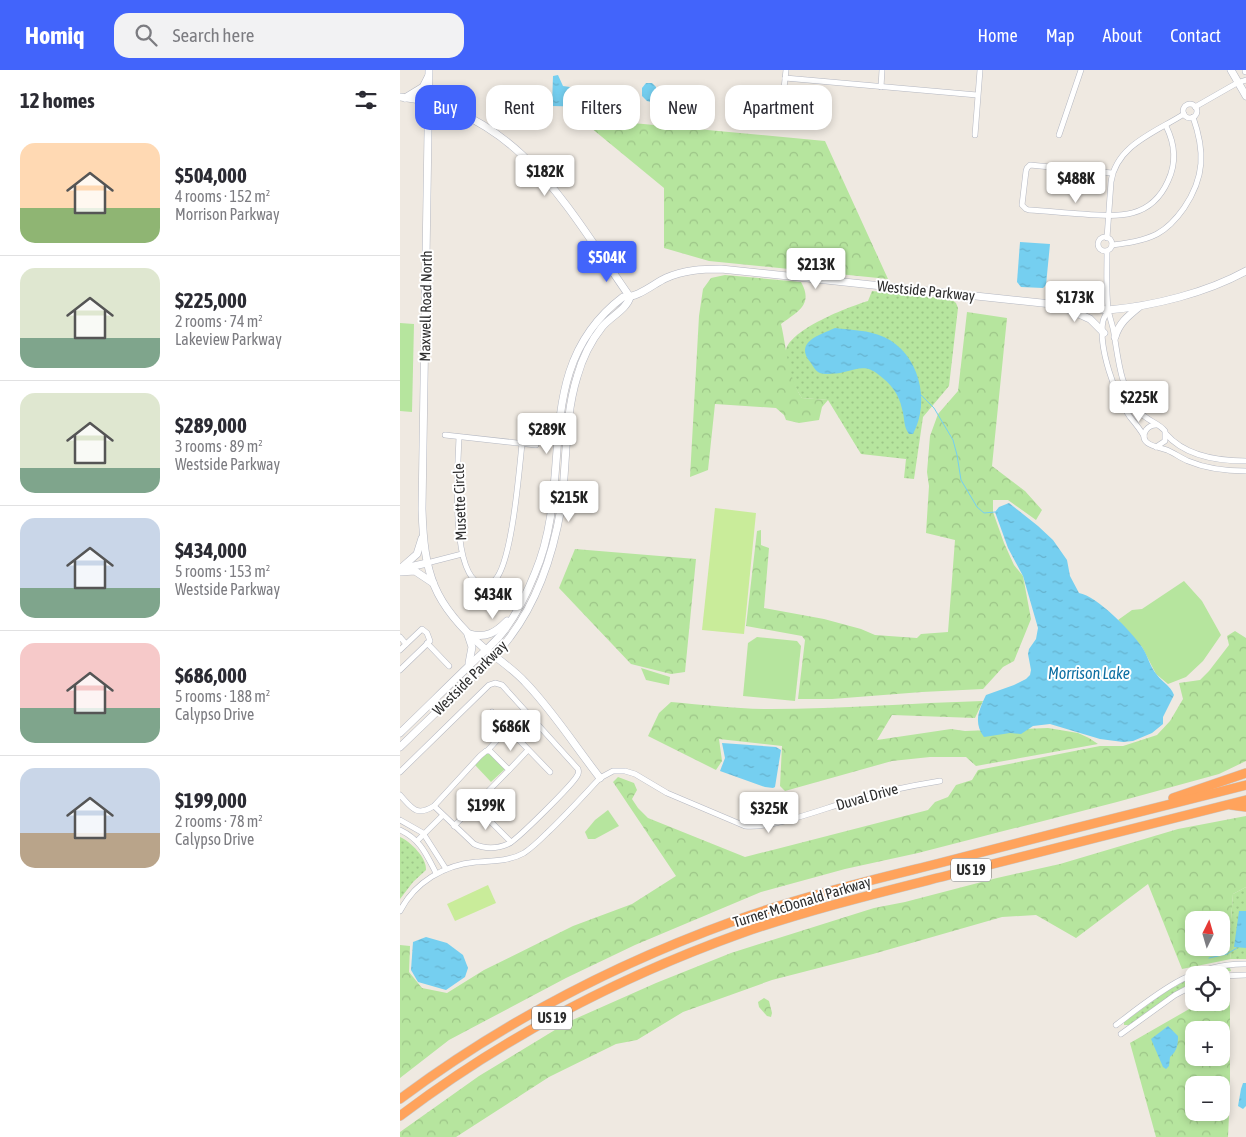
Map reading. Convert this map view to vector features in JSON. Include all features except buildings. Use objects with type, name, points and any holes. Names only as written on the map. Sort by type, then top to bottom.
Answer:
[{"type":"highway","points":[[1148,809],[1184,794],[1246,773]]},
{"type":"highway","name":"Turner McDonald Parkway","points":[[400,1099],[470,1050],[548,1005],[613,971],[703,933],[763,911],[826,892],[1246,784]]},
{"type":"highway","name":"Turner McDonald Parkway","points":[[400,1116],[476,1063],[570,1008],[643,972],[715,943],[775,922],[844,902],[1246,800]]},
{"type":"highway","points":[[1228,804],[1246,807]]},
{"type":"main road","points":[[1231,70],[1246,96]]},
{"type":"main road","points":[[403,98],[418,90],[429,73]]},
{"type":"main road","points":[[476,120],[488,127],[516,149],[537,169],[568,209],[630,297]]},
{"type":"main road","name":"Maxwell Road North","points":[[428,130],[422,508],[423,536],[427,563],[434,584],[448,612],[466,632],[529,685],[600,778]]},
{"type":"main road","name":"Westside Parkway","points":[[400,732],[504,632],[517,610],[536,571],[548,532],[557,462],[560,410],[571,366],[579,347],[597,320],[623,296],[630,297],[676,274],[709,269],[1108,310],[1140,305],[1201,290],[1246,271]]},
{"type":"main road","name":"Westside Parkway","points":[[400,747],[494,656],[510,637],[527,610],[549,560],[556,534],[561,504],[569,411],[575,382],[584,356],[604,326],[629,303],[630,297]]},
{"type":"main road","points":[[1054,305],[1083,314],[1096,323],[1104,333]]},
{"type":"main road","points":[[1115,337],[1117,327],[1140,305]]},
{"type":"main road","points":[[400,570],[417,554],[423,536]]},
{"type":"main road","points":[[400,570],[427,563]]},
{"type":"main road","points":[[400,570],[415,571],[434,584]]},
{"type":"main road","points":[[466,632],[478,636],[492,634],[517,610]]},
{"type":"main road","points":[[466,632],[472,647],[468,667]]},
{"type":"street","points":[[784,85],[786,70]]},
{"type":"street","points":[[881,86],[882,70]]},
{"type":"street","points":[[975,135],[980,70]]},
{"type":"street","points":[[1059,135],[1081,70]]},
{"type":"street","points":[[1238,83],[1246,71]]},
{"type":"street","points":[[785,78],[977,95]]},
{"type":"street","points":[[1195,107],[1246,80]]},
{"type":"street","points":[[1184,114],[1184,108],[1191,104],[1197,111],[1193,117]]},
{"type":"street","points":[[1184,114],[1189,118],[1193,117]]},
{"type":"street","points":[[1107,238],[1112,173],[1117,161],[1127,150],[1184,114]]},
{"type":"street","points":[[1112,244],[1133,242],[1158,233],[1177,218],[1194,193],[1199,177],[1202,155],[1199,135],[1193,117]]},
{"type":"street","points":[[1112,173],[1030,165],[1026,171],[1022,202],[1024,208],[1109,217],[1126,216],[1141,210],[1155,200],[1167,185],[1171,176],[1174,160],[1173,144],[1166,126]]},
{"type":"street","points":[[1107,238],[1103,238],[1099,243],[1101,249],[1107,251]]},
{"type":"street","points":[[1107,238],[1111,240],[1112,244]]},
{"type":"street","points":[[1112,244],[1107,251],[1108,310],[1115,337],[1120,374],[1130,396],[1146,418],[1163,428],[1166,434],[1177,444],[1192,452],[1211,458],[1246,461]]},
{"type":"street","points":[[1108,310],[1103,321],[1105,356],[1110,377],[1125,409],[1147,442],[1188,461],[1209,468],[1246,471]]},
{"type":"street","points":[[1144,436],[1150,427],[1156,425]]},
{"type":"street","points":[[1156,447],[1165,441],[1166,434]]},
{"type":"street","points":[[445,435],[536,445]]},
{"type":"street","name":"Musette Circle","points":[[459,437],[457,511],[462,554],[473,580],[481,585],[495,581],[502,565],[513,527],[522,444]]},
{"type":"street","points":[[427,563],[462,554]]},
{"type":"street","points":[[400,650],[422,629],[427,633],[430,640],[400,670]]},
{"type":"street","points":[[400,637],[406,644]]},
{"type":"street","points":[[427,643],[450,666]]},
{"type":"street","points":[[400,772],[489,685],[495,683],[502,685],[579,772],[552,804],[509,844],[490,848],[480,847],[469,840],[434,806]]},
{"type":"street","points":[[492,712],[550,772]]},
{"type":"street","points":[[400,795],[417,811],[424,811],[434,806],[508,728]]},
{"type":"street","points":[[488,750],[509,770]]},
{"type":"street","points":[[454,826],[528,750]]},
{"type":"street","name":"Duval Drive","points":[[600,778],[613,771],[625,771],[635,774],[678,798],[745,826],[752,827],[806,814],[895,788],[940,780]]},
{"type":"street","points":[[400,912],[416,888],[436,873],[461,864],[501,861],[523,854],[554,826],[600,778]]},
{"type":"street","points":[[474,805],[511,842]]},
{"type":"street","points":[[417,841],[443,815]]},
{"type":"street","points":[[400,820],[424,833],[446,869]]},
{"type":"street","points":[[400,830],[417,841],[436,873]]},
{"type":"street","points":[[1116,1024],[1169,986],[1191,974],[1218,966],[1246,964]]},
{"type":"street","points":[[1230,975],[1246,974]]},
{"type":"street","points":[[1121,1034],[1185,990]]},
{"type":"green space","points":[[640,124],[650,125],[650,130],[707,130],[825,141],[888,279],[709,261],[664,248],[664,188],[594,130],[640,130]]},
{"type":"green space","points":[[725,275],[801,282],[805,290],[805,302],[798,312],[781,324],[788,362],[793,380],[802,398],[828,400],[822,407],[819,420],[799,423],[786,420],[784,415],[776,408],[715,404],[708,470],[690,477],[699,316],[703,289],[711,278]]},
{"type":"green space","points":[[872,291],[951,299],[958,308],[949,386],[923,417],[914,479],[904,478],[906,459],[861,454],[828,400],[802,398],[786,362],[786,350],[790,342],[798,334],[821,320],[868,301]]},
{"type":"green space","points":[[967,312],[1007,318],[992,466],[1025,491],[1042,510],[1036,520],[1008,500],[993,500],[993,512],[1004,543],[1014,565],[1023,576],[1031,619],[1014,661],[1003,667],[983,689],[832,699],[798,699],[805,640],[802,636],[746,626],[757,531],[761,530],[761,545],[769,548],[764,608],[824,619],[861,629],[875,635],[917,638],[921,634],[948,632],[955,540],[926,533],[929,486],[927,472],[930,436],[938,414],[958,391]]},
{"type":"green space","points":[[400,323],[414,324],[412,412],[400,411]]},
{"type":"green space","points":[[715,508],[756,513],[744,634],[702,630]]},
{"type":"green space","points":[[575,549],[696,559],[685,672],[671,674],[631,664],[559,588]]},
{"type":"green space","points":[[1184,581],[1202,601],[1221,635],[1203,661],[1186,677],[1168,684],[1156,674],[1142,647],[1118,620],[1132,610],[1142,609]]},
{"type":"green space","points":[[1235,631],[1246,638],[1246,761],[1219,774],[1117,802],[918,853],[845,869],[761,892],[635,945],[566,978],[449,1040],[400,1078],[400,945],[410,946],[409,972],[422,988],[447,993],[484,970],[573,926],[632,904],[676,876],[613,782],[618,777],[634,783],[637,790],[632,799],[648,818],[745,857],[928,810],[935,802],[948,797],[956,785],[972,780],[978,770],[1100,746],[1123,746],[1157,735],[1170,721],[1183,699],[1179,683],[1200,680],[1229,645],[1227,636]]},
{"type":"green space","points":[[757,637],[797,641],[801,646],[795,701],[743,696],[748,643]]},
{"type":"green space","points":[[641,668],[670,677],[669,685],[646,680]]},
{"type":"green space","points":[[983,701],[975,718],[892,715],[877,740],[951,729],[965,731],[1048,728],[1078,733],[1098,744],[976,766],[966,757],[930,757],[892,761],[785,791],[780,786],[782,746],[719,739],[722,761],[716,770],[648,736],[659,713],[671,702],[733,708],[770,709]]},
{"type":"green space","points":[[488,752],[505,769],[491,782],[475,765]]},
{"type":"green space","points":[[608,810],[619,826],[595,839],[588,839],[585,832],[595,820]]},
{"type":"green space","points":[[1246,816],[1246,887],[1233,894],[1230,933],[1230,911],[1185,911],[1185,956],[1230,956],[1230,952],[1231,959],[1197,966],[1185,966],[1185,968],[1182,969],[1148,884],[1076,938],[1036,915],[1002,917],[873,954],[772,980],[683,1012],[637,1040],[616,1044],[549,1077],[456,1137],[400,1137],[400,1132],[479,1076],[568,1022],[656,983],[731,953],[874,908],[1060,864],[1178,829]]},
{"type":"green space","points":[[400,837],[418,851],[424,860],[426,870],[413,882],[400,899]]},
{"type":"green space","points":[[488,885],[496,903],[455,921],[447,904]]},
{"type":"green space","points":[[1246,887],[1246,959],[1231,959],[1230,933],[1233,894]]},
{"type":"green space","points":[[1185,981],[1185,986],[1129,1025],[1124,1025],[1124,1022],[1167,991]]},
{"type":"green space","points":[[764,998],[769,1001],[771,1017],[767,1016],[759,1007],[758,1002]]},
{"type":"green space","points":[[1186,1011],[1230,1011],[1230,1021],[1185,1021],[1185,1066],[1230,1066],[1230,1076],[1185,1076],[1185,1121],[1229,1121],[1228,1137],[1156,1137],[1130,1043]]},
{"type":"water","points":[[558,75],[563,86],[563,106],[553,106],[553,76]]},
{"type":"water","points":[[646,83],[654,85],[650,85],[650,102],[642,96],[642,88]]},
{"type":"water","points":[[1020,242],[1050,244],[1046,285],[1043,288],[1021,287],[1017,282]]},
{"type":"water","points":[[835,328],[872,333],[884,337],[896,344],[906,354],[918,379],[921,393],[921,407],[913,434],[909,434],[906,428],[897,394],[887,382],[870,369],[862,368],[826,374],[819,373],[815,369],[806,356],[805,350],[807,345],[811,340]]},
{"type":"water","name":"Morrison Lake","points":[[1009,503],[1053,540],[1067,560],[1070,576],[1079,593],[1104,607],[1122,624],[1142,647],[1159,678],[1174,695],[1163,717],[1163,724],[1152,733],[1133,741],[1123,742],[1100,739],[1050,724],[1033,726],[1021,734],[1010,733],[984,737],[979,726],[978,716],[986,695],[1014,685],[1030,675],[1028,654],[1036,639],[1038,628],[1023,576],[1008,548],[995,512],[999,507]]},
{"type":"water","points":[[722,743],[776,747],[781,750],[775,787],[765,787],[720,771],[725,758]]},
{"type":"water","points":[[1239,911],[1246,911],[1246,948],[1234,947]]},
{"type":"water","points":[[426,937],[447,943],[463,955],[468,968],[465,977],[446,990],[418,982],[411,970],[413,942]]},
{"type":"water","points":[[1168,1026],[1178,1036],[1178,1039],[1177,1048],[1170,1057],[1169,1066],[1166,1069],[1163,1067],[1151,1039]]},
{"type":"water","points":[[1243,1083],[1246,1083],[1246,1106],[1243,1109],[1238,1106]]},
{"type":"waterway","points":[[921,395],[934,408],[953,440],[961,480],[977,507],[984,513],[995,512]]},
{"type":"waterway","points":[[1209,958],[1227,954],[1237,948]]}]
